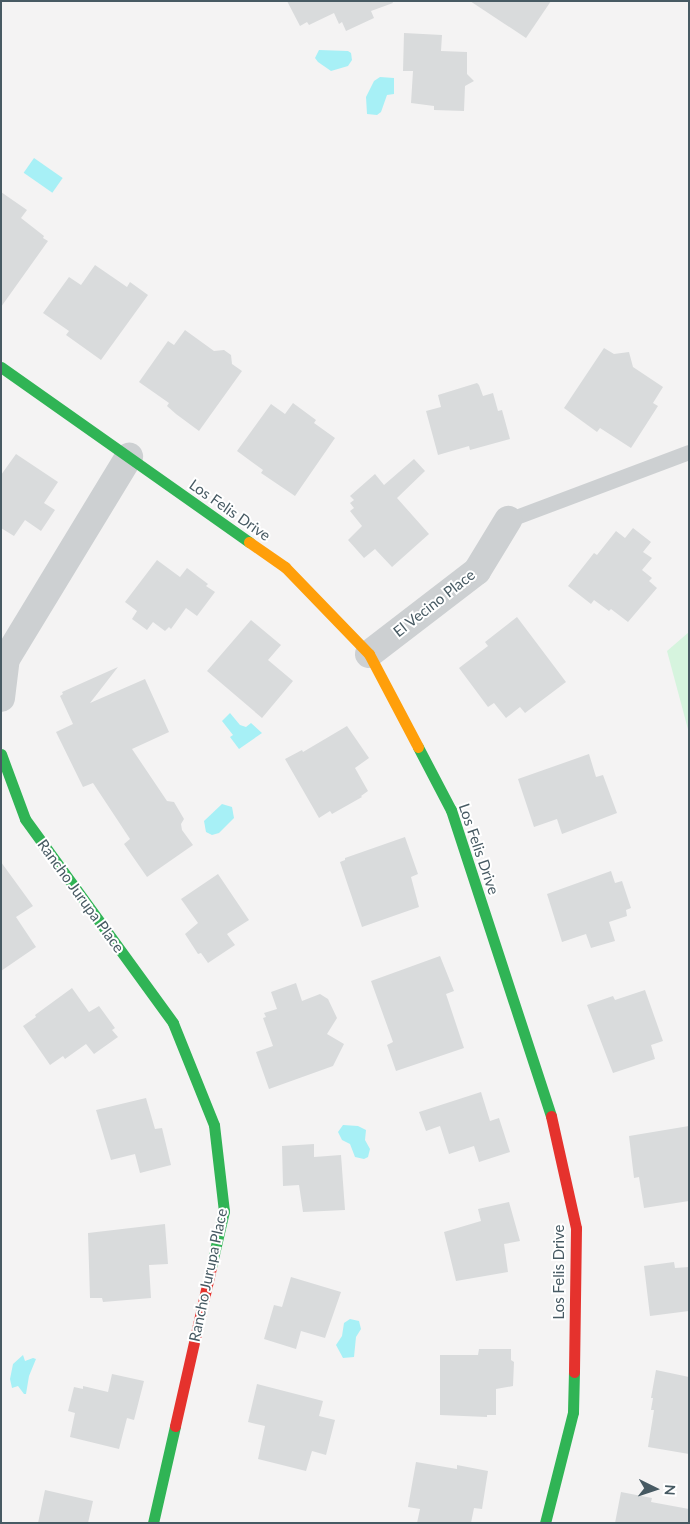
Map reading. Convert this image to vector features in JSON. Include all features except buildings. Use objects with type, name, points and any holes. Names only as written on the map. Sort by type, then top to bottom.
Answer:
[{"type":"street","name":"Los Felis Drive","points":[[1,367],[285,567],[369,654],[451,810],[555,1128],[576,1228],[573,1412],[545,1523]]},
{"type":"street","points":[[1,698],[6,660],[129,457]]},
{"type":"street","name":"El Vecino Place","points":[[369,654],[477,571],[508,520]]},
{"type":"street","name":"Rancho Jurupa Place","points":[[1,754],[24,819],[174,1023],[214,1125],[224,1211],[153,1523]]},
{"type":"lane","points":[[508,520],[689,452]]},
{"type":"green space","points":[[689,632],[689,733],[667,651]]},
{"type":"water","points":[[319,50],[348,51],[351,53],[352,60],[348,66],[331,71],[315,58]]},
{"type":"water","points":[[380,77],[394,78],[394,94],[387,95],[381,112],[377,115],[367,114],[366,97],[374,81]]},
{"type":"water","points":[[34,158],[63,178],[52,193],[24,173]]},
{"type":"water","points":[[230,713],[240,725],[246,727],[251,723],[262,733],[239,749],[230,737],[233,735],[222,721]]},
{"type":"water","points":[[222,804],[232,807],[234,818],[219,833],[212,835],[206,832],[204,821]]},
{"type":"water","points":[[343,1125],[358,1126],[366,1130],[365,1140],[370,1149],[368,1157],[364,1159],[355,1157],[350,1144],[342,1140],[338,1132]]},
{"type":"water","points":[[350,1319],[359,1321],[361,1329],[356,1337],[354,1357],[343,1358],[336,1345],[342,1336],[344,1323]]},
{"type":"water","points":[[23,1355],[25,1361],[33,1358],[36,1359],[29,1376],[26,1394],[18,1386],[12,1388],[10,1379],[13,1364]]},
{"type":"traffic: fast","points":[[1,367],[249,542]]},
{"type":"traffic: fast","points":[[418,747],[451,810],[551,1116]]},
{"type":"traffic: fast","points":[[1,754],[25,819],[173,1023],[214,1125],[224,1211],[211,1267]]},
{"type":"traffic: fast","points":[[545,1523],[573,1412],[574,1372]]},
{"type":"traffic: fast","points":[[153,1523],[175,1426]]},
{"type":"traffic: slow","points":[[249,542],[285,567],[369,654],[418,747]]},
{"type":"traffic: jam","points":[[551,1116],[576,1228],[574,1372]]},
{"type":"traffic: jam","points":[[175,1426],[211,1267]]}]
